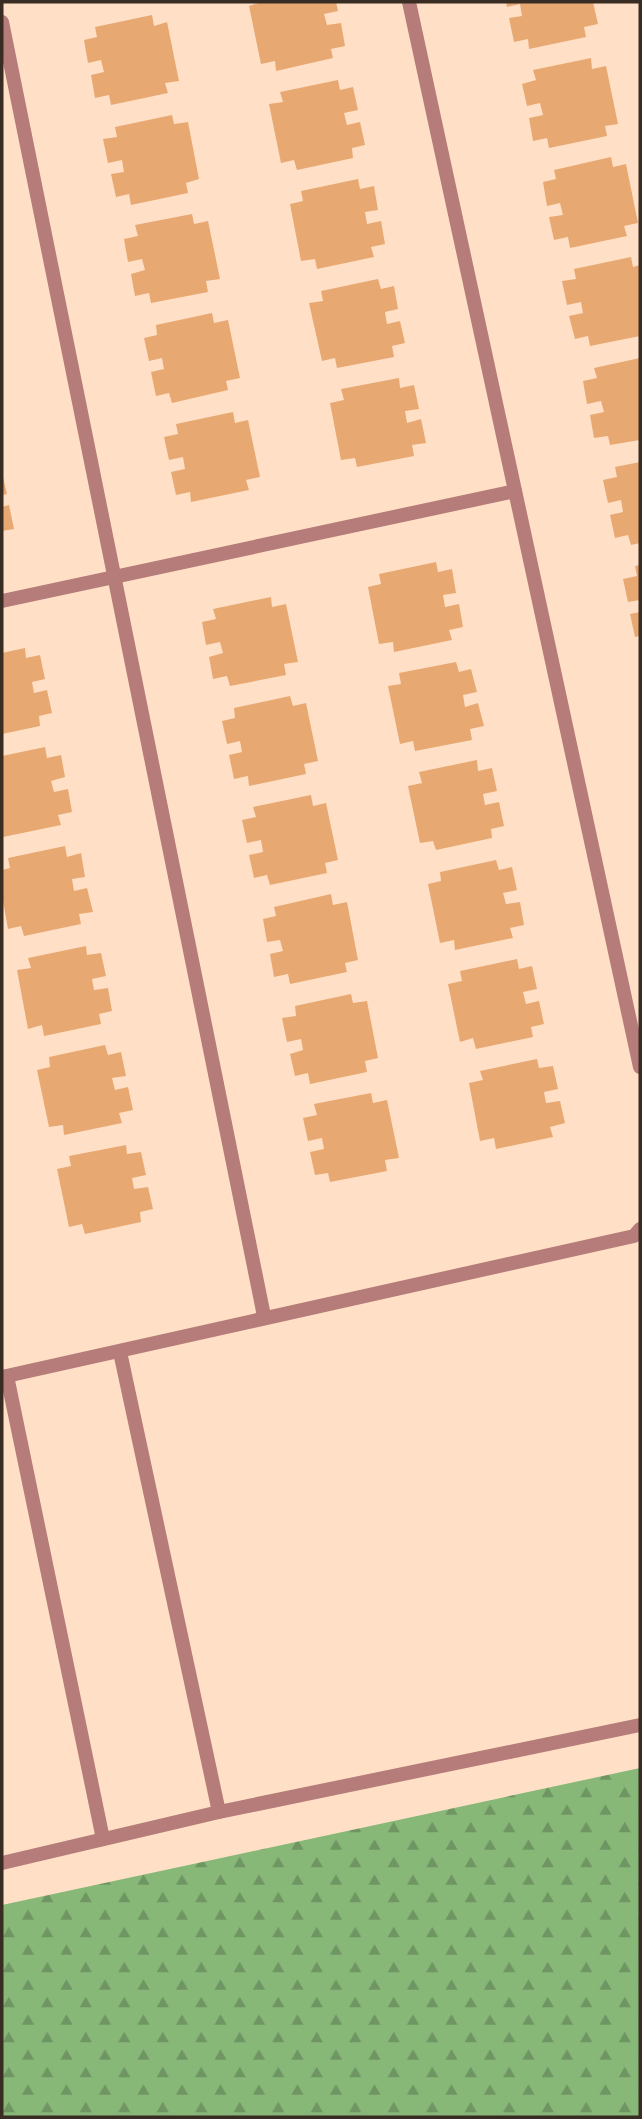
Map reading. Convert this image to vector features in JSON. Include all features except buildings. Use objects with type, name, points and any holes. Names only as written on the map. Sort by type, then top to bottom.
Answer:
[{"type":"street","points":[[409,2],[640,1067]]},
{"type":"street","points":[[2,22],[264,1317]]},
{"type":"street","points":[[2,601],[515,491]]},
{"type":"street","points":[[103,1839],[5,1376],[634,1236],[640,1229]]},
{"type":"street","points":[[120,1352],[219,1812]]},
{"type":"street","points":[[2,1863],[219,1812],[640,1724]]},
{"type":"green space","points":[[640,1768],[640,2117],[2,2117],[2,1905]]}]
